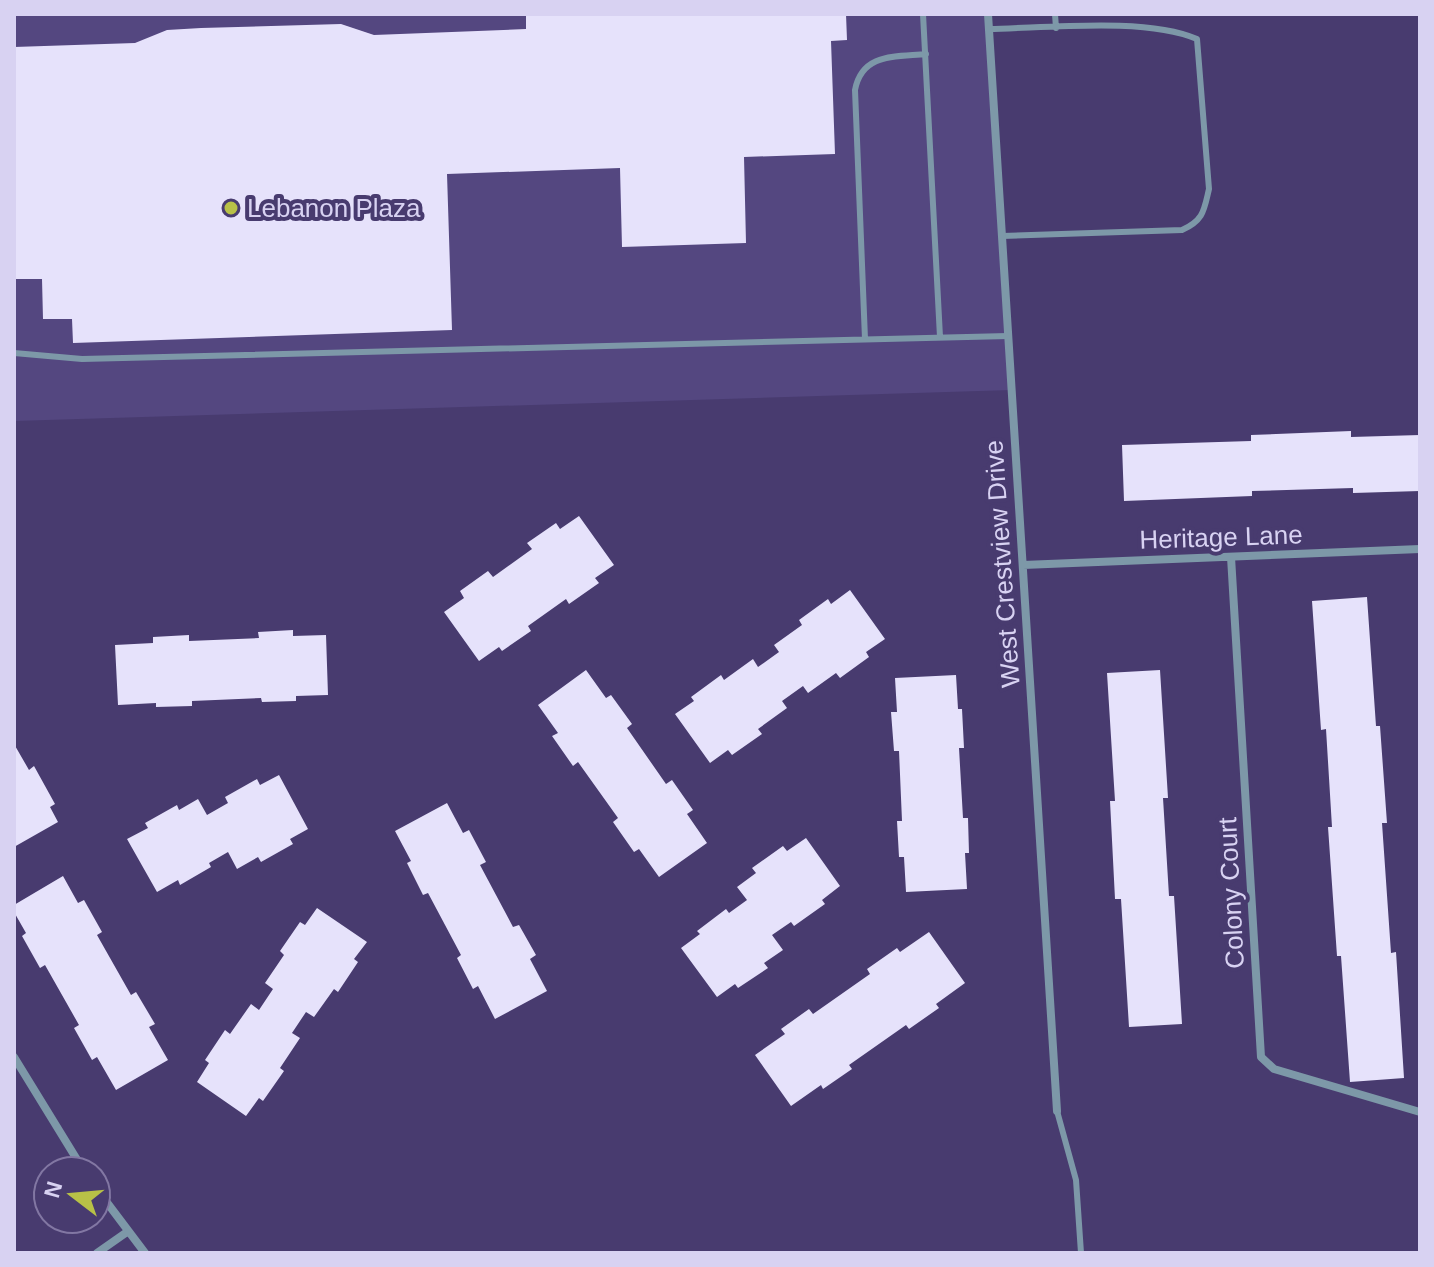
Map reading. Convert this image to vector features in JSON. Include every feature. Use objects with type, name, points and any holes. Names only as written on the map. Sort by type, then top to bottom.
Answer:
[{"type":"street","name":"West Crestview Drive","points":[[988,14],[1057,1111]]},
{"type":"street","name":"Heritage Lane","points":[[1023,565],[1420,549]]},
{"type":"street","name":"Colony Court","points":[[1231,557],[1261,1057],[1274,1069],[1420,1112]]},
{"type":"street","points":[[14,1057],[74,1155]]},
{"type":"street","points":[[112,1211],[145,1253]]},
{"type":"street","points":[[97,1253],[127,1232]]},
{"type":"lane","points":[[923,14],[940,337]]},
{"type":"lane","points":[[1055,14],[1056,28]]},
{"type":"lane","points":[[989,29],[1140,27],[1182,33],[1197,39],[1209,189],[1204,211],[1195,224],[1182,230],[1002,236]]},
{"type":"lane","points":[[865,339],[855,90],[858,77],[870,64],[926,54]]},
{"type":"lane","points":[[14,353],[82,359],[1008,336]]},
{"type":"lane","points":[[1057,1111],[1076,1180],[1081,1253]]},
{"type":"shaded area","points":[[14,14],[988,14],[1011,390],[14,421]]},
{"type":"building","name":"Lebanon Plaza","points":[[526,14],[846,14],[847,40],[831,41],[835,154],[744,157],[746,243],[622,247],[620,168],[447,174],[452,330],[73,343],[72,319],[43,319],[42,279],[14,279],[14,47],[135,43],[167,30],[201,28],[341,24],[374,35],[526,29]]},
{"type":"building","points":[[1351,431],[1351,437],[1420,435],[1420,491],[1353,493],[1353,488],[1252,491],[1252,496],[1124,501],[1122,445],[1251,441],[1251,435]]},
{"type":"building","points":[[579,516],[614,565],[595,578],[599,583],[569,604],[566,599],[528,626],[531,631],[502,651],[499,647],[479,661],[444,612],[464,598],[460,591],[488,571],[493,577],[532,549],[527,543],[556,523],[560,529]]},
{"type":"building","points":[[850,590],[885,639],[866,652],[869,657],[840,678],[836,673],[808,693],[803,686],[782,701],[787,708],[758,729],[762,734],[732,755],[728,750],[710,763],[675,714],[694,701],[691,697],[721,675],[724,680],[753,659],[758,667],[779,652],[774,645],[802,625],[799,620],[828,599],[831,604]]},
{"type":"building","points":[[1367,597],[1376,726],[1380,726],[1387,823],[1382,823],[1391,953],[1396,952],[1404,1078],[1350,1082],[1328,827],[1332,827],[1326,729],[1321,730],[1312,601]]},
{"type":"building","points":[[293,630],[293,636],[326,635],[328,695],[296,696],[296,701],[262,702],[261,698],[192,701],[192,706],[156,707],[156,703],[118,705],[115,645],[153,643],[153,637],[189,635],[189,641],[259,638],[258,632]]},
{"type":"building","points":[[586,670],[606,698],[611,695],[632,724],[627,728],[666,784],[672,780],[693,810],[687,814],[707,843],[659,877],[639,849],[634,852],[613,822],[618,818],[578,762],[573,766],[552,736],[558,733],[538,705]]},
{"type":"building","points":[[1160,670],[1168,798],[1163,798],[1169,896],[1174,896],[1182,1024],[1129,1027],[1121,899],[1115,899],[1110,801],[1115,801],[1107,673]]},
{"type":"building","points":[[956,675],[964,748],[959,748],[963,818],[968,818],[969,853],[965,853],[967,889],[906,892],[904,857],[899,857],[897,821],[902,821],[899,751],[894,751],[891,712],[897,712],[895,678]]},
{"type":"building","points":[[14,744],[29,770],[34,766],[55,804],[50,807],[58,822],[14,847]]},
{"type":"building","points":[[279,775],[308,829],[290,839],[293,844],[261,862],[258,857],[237,869],[228,852],[209,863],[211,867],[180,885],[178,880],[157,892],[127,839],[148,828],[145,823],[177,805],[179,810],[198,799],[207,815],[228,803],[225,797],[257,779],[260,785]]},
{"type":"building","points":[[447,803],[463,833],[469,830],[486,862],[480,865],[513,927],[519,925],[536,955],[530,959],[547,991],[495,1019],[478,986],[473,989],[457,958],[461,955],[428,893],[423,895],[407,863],[411,861],[395,831]]},
{"type":"building","points":[[806,838],[840,886],[822,900],[825,904],[794,926],[791,922],[772,935],[783,950],[764,963],[768,968],[738,988],[735,984],[717,997],[681,948],[726,909],[729,913],[747,900],[737,887],[756,873],[752,868],[783,846],[787,851]]},
{"type":"building","points":[[63,876],[78,903],[84,900],[102,932],[97,935],[131,995],[136,992],[155,1024],[149,1027],[168,1060],[116,1090],[97,1057],[92,1060],[74,1028],[79,1025],[45,965],[40,968],[22,936],[26,933],[14,912],[14,905]]},
{"type":"building","points":[[317,908],[367,942],[354,959],[358,962],[338,992],[334,989],[314,1017],[306,1012],[292,1033],[300,1038],[280,1068],[284,1071],[263,1101],[259,1098],[246,1116],[197,1082],[209,1063],[205,1060],[225,1030],[230,1034],[251,1004],[259,1010],[273,989],[265,983],[284,955],[280,951],[300,922],[305,925]]},
{"type":"building","points":[[929,932],[965,983],[936,1004],[939,1008],[909,1029],[906,1025],[849,1065],[852,1069],[791,1106],[755,1055],[785,1034],[781,1029],[809,1009],[813,1014],[870,974],[867,969],[897,948],[900,952]]},
{"type":"place","name":"Lebanon Plaza","points":[[231,208]]}]
